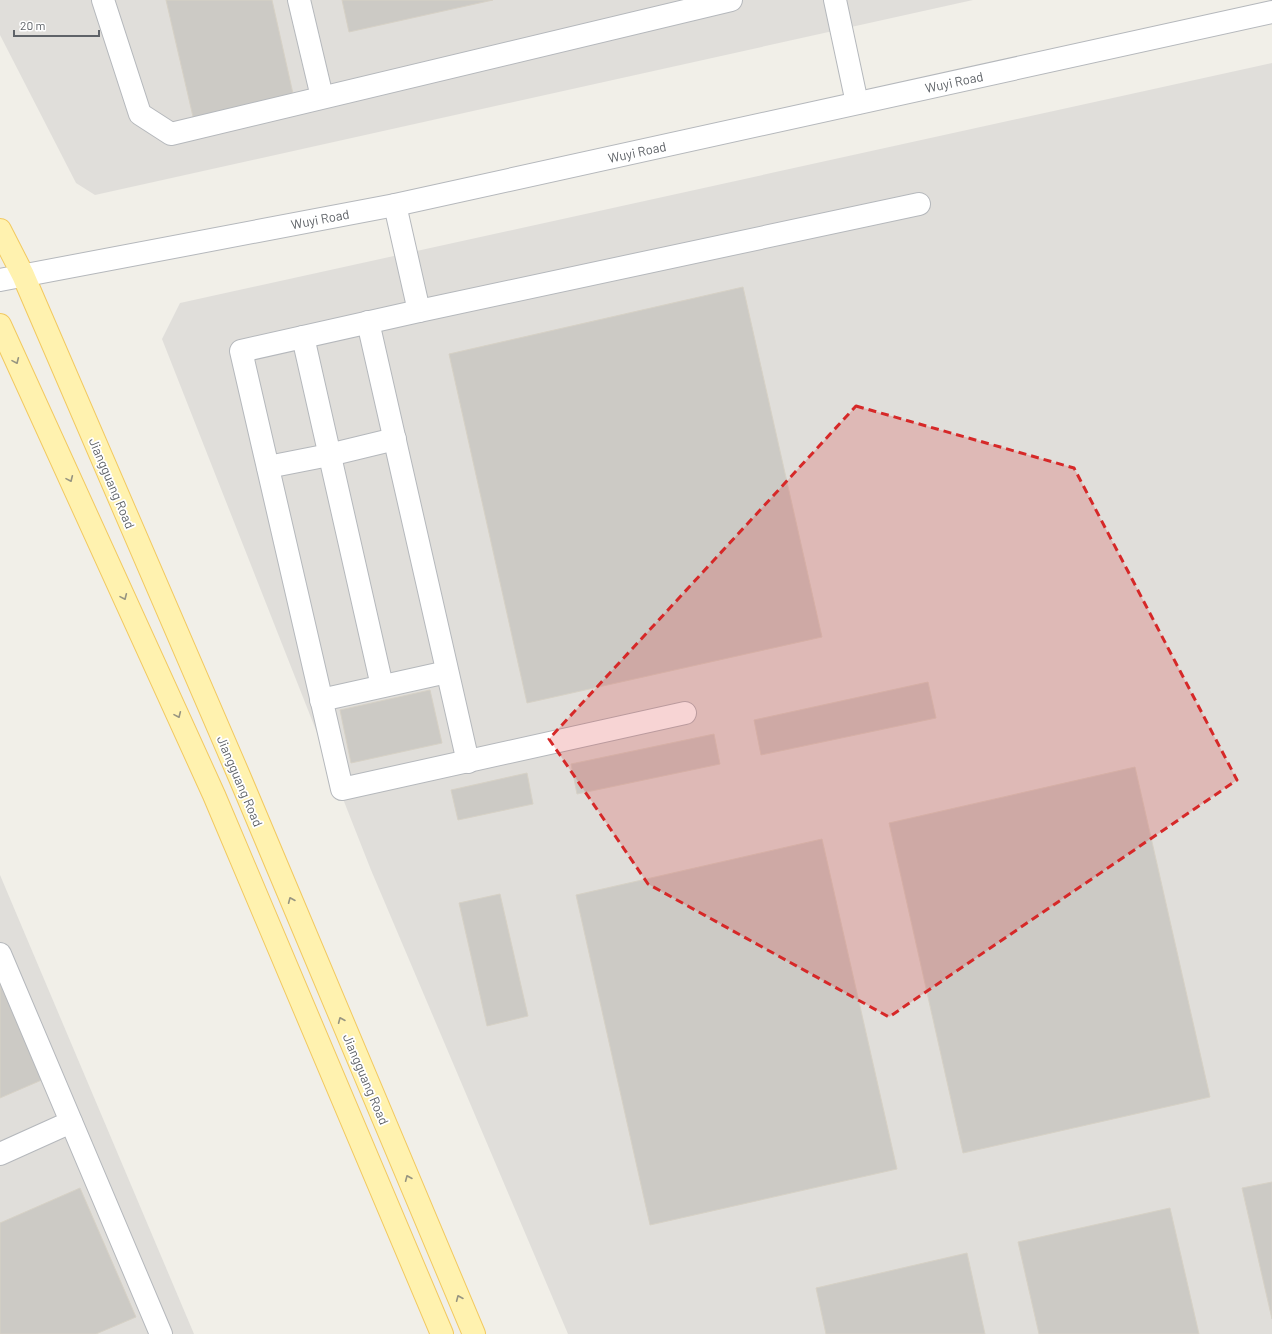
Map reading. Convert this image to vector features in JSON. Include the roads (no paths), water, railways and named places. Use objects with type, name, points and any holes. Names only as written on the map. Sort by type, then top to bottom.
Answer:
[{"type":"main road","name":"Jiangguang Road","points":[[0,230],[23,275],[236,771],[474,1334]]},
{"type":"main road","points":[[0,325],[214,795],[442,1334]]},
{"type":"street","points":[[104,0],[140,114],[171,134],[731,0]]},
{"type":"street","points":[[299,0],[322,97]]},
{"type":"street","points":[[835,0],[857,103]]},
{"type":"street","name":"Wuyi Road","points":[[0,280],[395,205],[1272,12]]},
{"type":"street","points":[[685,713],[342,789],[240,351],[418,311],[919,204]]},
{"type":"street","points":[[395,205],[418,311]]},
{"type":"street","points":[[368,322],[468,762]]},
{"type":"street","points":[[303,337],[382,686]]},
{"type":"street","points":[[268,467],[330,455],[395,439]]},
{"type":"street","points":[[321,700],[447,672]]},
{"type":"street","points":[[0,954],[161,1334]]},
{"type":"street","points":[[0,1154],[71,1122]]}]
